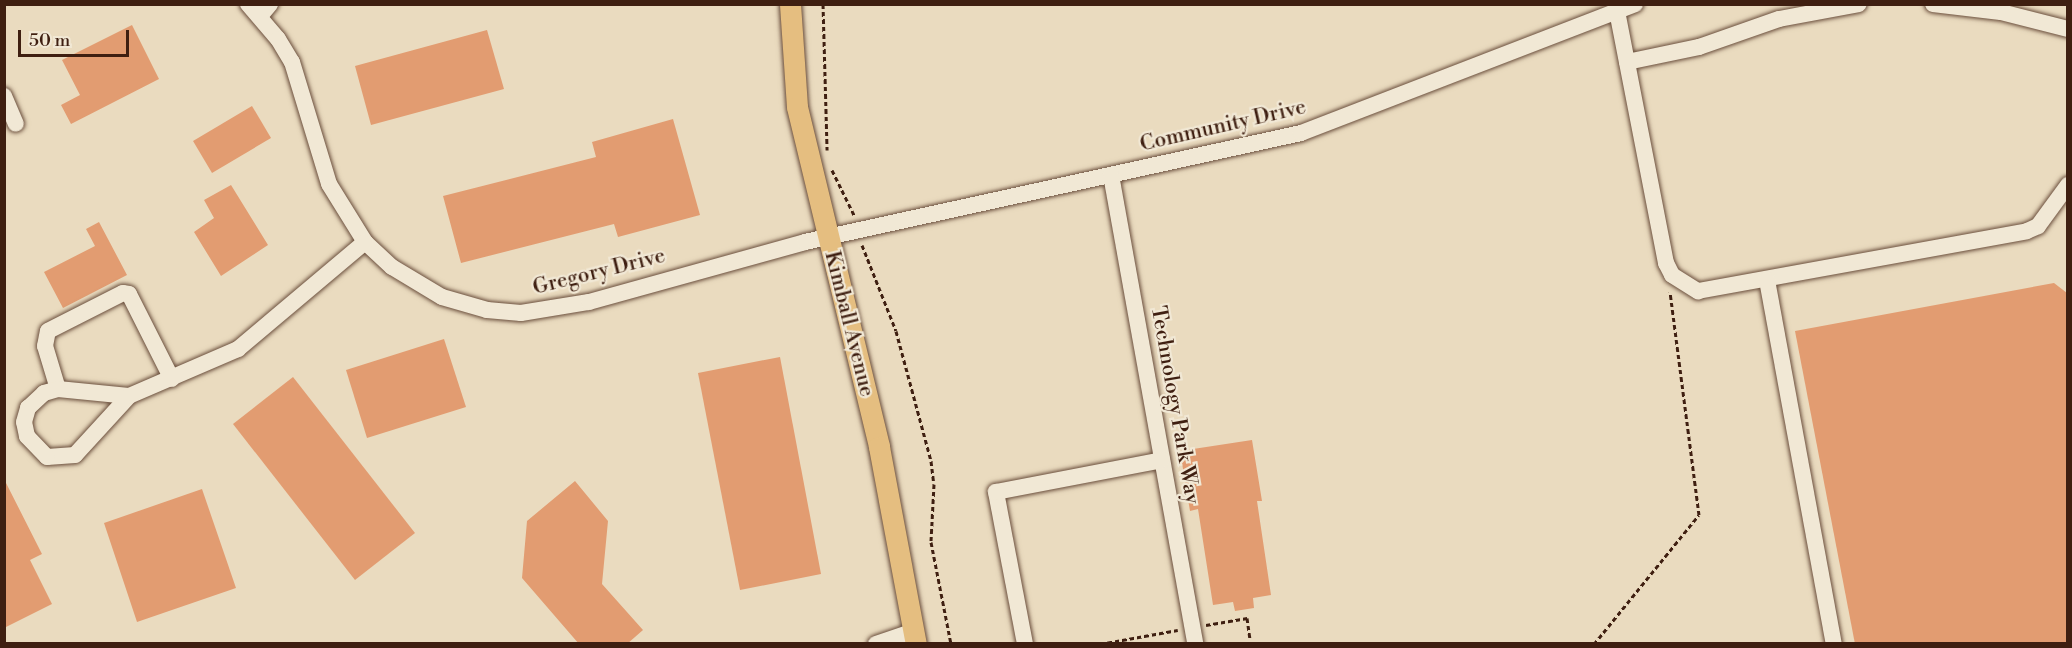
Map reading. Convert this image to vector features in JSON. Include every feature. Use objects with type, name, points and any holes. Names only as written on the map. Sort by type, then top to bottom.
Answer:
[{"type":"main road","name":"Kimball Avenue","points":[[790,4],[795,98],[879,447],[915,637]]},
{"type":"street","name":"Community Drive","points":[[805,242],[1310,130],[1635,4]]},
{"type":"street","points":[[1627,62],[1699,47],[1779,19],[1859,4]]},
{"type":"street","points":[[1933,4],[2001,12],[2067,30]]},
{"type":"street","name":"Gregory Drive","points":[[259,8],[294,68],[329,184],[365,242],[392,267],[442,297],[487,310],[521,313],[590,302],[805,242]]},
{"type":"street","points":[[1617,11],[1666,263],[1672,275],[1702,292],[2027,231],[2038,225],[2067,185]]},
{"type":"street","points":[[4,96],[16,124]]},
{"type":"street","name":"Technology Park Way","points":[[1111,175],[1195,644]]},
{"type":"street","points":[[129,396],[81,452],[68,458],[54,459],[30,443],[24,422],[28,408],[37,397],[58,389],[129,396],[220,359],[253,339],[365,242]]},
{"type":"street","points":[[1767,280],[1834,644]]},
{"type":"street","points":[[58,389],[45,346],[48,331],[123,293],[129,294],[172,379]]},
{"type":"street","points":[[1025,644],[996,492],[1162,460]]},
{"type":"street","points":[[876,644],[915,637]]},
{"type":"path","points":[[823,4],[827,157]]},
{"type":"path","points":[[830,164],[848,197],[858,231],[896,332],[931,461],[934,484],[931,542],[951,644]]},
{"type":"path","points":[[1594,644],[1700,515],[1666,263]]},
{"type":"path","points":[[1204,625],[1247,618],[1250,639]]},
{"type":"path","points":[[1100,644],[1183,629]]},
{"type":"building","points":[[132,25],[159,79],[71,124],[61,105],[80,95],[62,60]]},
{"type":"building","points":[[487,30],[504,89],[371,125],[355,66]]},
{"type":"building","points":[[252,106],[271,138],[212,173],[193,141]]},
{"type":"building","points":[[673,119],[700,215],[618,237],[614,224],[461,263],[443,196],[596,157],[592,142]]},
{"type":"building","points":[[231,185],[268,245],[221,276],[194,232],[214,218],[204,200]]},
{"type":"building","points":[[99,222],[127,275],[63,308],[44,272],[95,246],[86,229]]},
{"type":"building","points":[[2054,283],[2067,293],[2067,644],[1855,644],[1795,331]]},
{"type":"building","points":[[444,339],[466,407],[367,438],[346,370]]},
{"type":"building","points":[[780,357],[821,574],[740,590],[698,373]]},
{"type":"building","points":[[293,377],[415,533],[355,580],[233,424]]},
{"type":"building","points":[[1252,440],[1262,501],[1257,501],[1271,595],[1253,598],[1254,608],[1235,611],[1233,602],[1213,605],[1198,509],[1190,511],[1180,451]]},
{"type":"building","points":[[4,479],[42,554],[30,560],[52,604],[4,628]]},
{"type":"building","points":[[575,481],[608,521],[602,584],[643,630],[627,644],[579,644],[522,578],[527,521]]},
{"type":"building","points":[[202,489],[236,588],[137,622],[104,523]]}]
